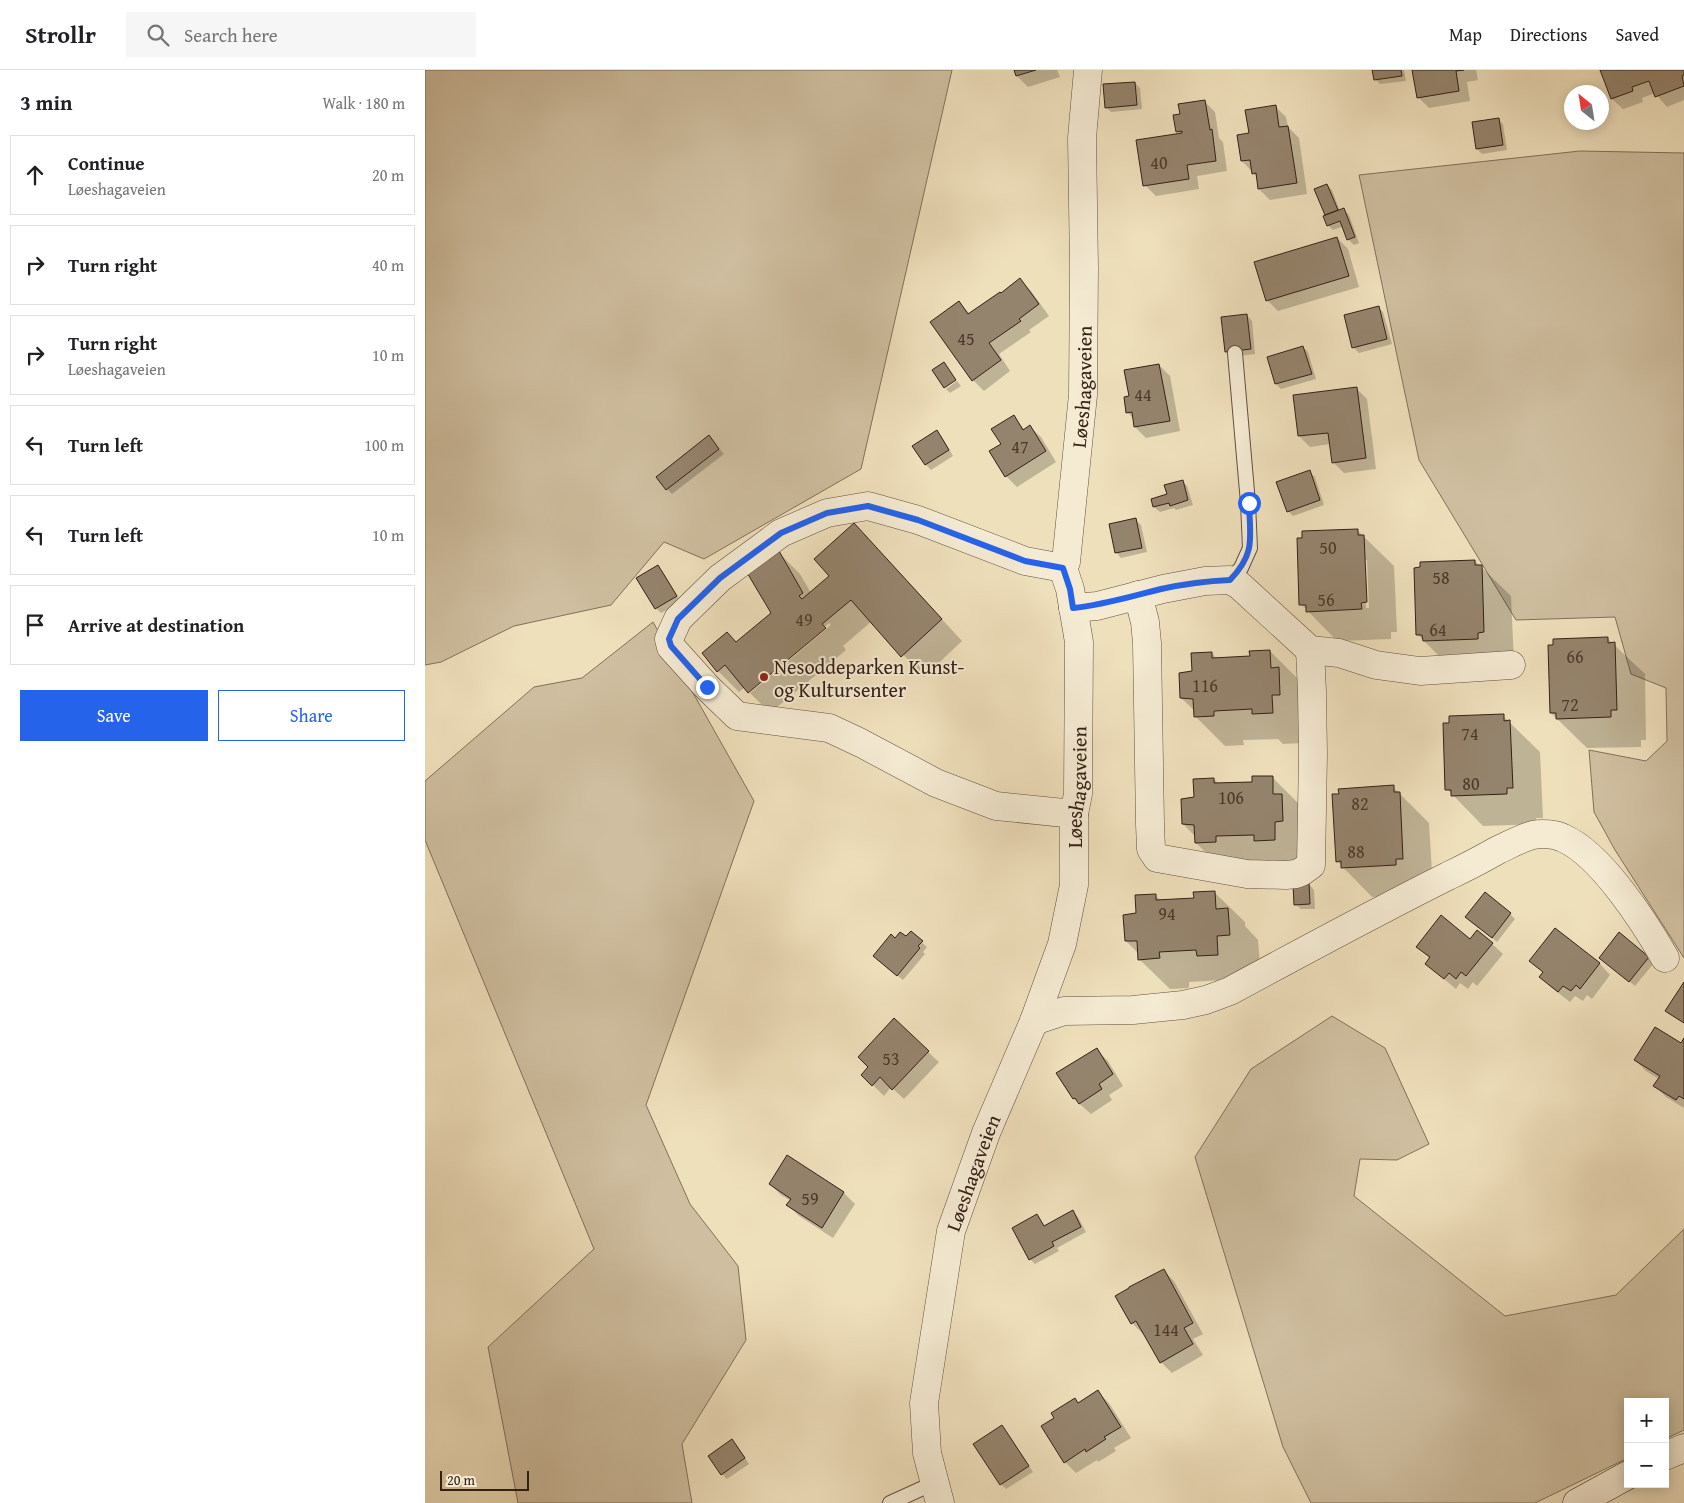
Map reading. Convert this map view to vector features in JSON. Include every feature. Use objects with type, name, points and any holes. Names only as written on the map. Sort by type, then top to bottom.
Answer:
[{"type":"street","name":"Løeshagaveien","points":[[937,1493],[927,1453],[924,1403],[951,1231],[986,1133],[1034,1021],[1062,944],[1074,885],[1075,814],[1079,794],[1079,642],[1070,589],[1063,568],[1066,562],[1083,395],[1085,268],[1082,138],[1089,70]]},
{"type":"street","points":[[1063,568],[1025,561],[918,520],[868,506],[827,513],[781,533],[720,578],[678,619],[669,639],[671,646],[707,687],[737,716],[829,728],[936,783],[996,806],[1075,814]]},
{"type":"street","points":[[1073,608],[1097,606],[1163,589],[1205,581],[1230,580],[1309,650],[1339,654],[1376,665],[1420,671],[1511,665]]},
{"type":"street","points":[[1138,595],[1145,622],[1147,643],[1150,832],[1151,849],[1157,858],[1247,874],[1296,874],[1311,865],[1313,754],[1309,650]]},
{"type":"street","points":[[1034,1021],[1064,1011],[1133,1010],[1183,1005],[1230,991],[1386,907],[1533,835],[1548,834],[1563,838],[1579,847],[1594,860],[1650,930],[1665,958]]},
{"type":"street","points":[[1669,1454],[1684,1448]]},
{"type":"street","points":[[1577,1503],[1624,1477]]},
{"type":"lane","points":[[1230,580],[1241,568],[1250,548],[1249,503],[1235,353]]},
{"type":"lane","name":"Løeshagaveien","points":[[890,1503],[937,1493]]},
{"type":"shaded area","points":[[425,70],[952,70],[861,469],[704,559],[664,542],[611,605],[514,626],[441,662],[425,665]]},
{"type":"shaded area","points":[[1580,151],[1684,153],[1684,958],[1615,850],[1594,812],[1589,750],[1646,761],[1667,741],[1666,688],[1631,674],[1615,617],[1516,620],[1419,460],[1359,175]]},
{"type":"shaded area","points":[[653,622],[754,801],[646,1105],[690,1204],[738,1266],[746,1340],[682,1444],[692,1503],[518,1503],[488,1347],[594,1249],[425,840],[425,781],[534,687],[582,678]]},
{"type":"shaded area","points":[[1332,1016],[1385,1048],[1429,1144],[1397,1160],[1360,1159],[1354,1196],[1505,1316],[1616,1295],[1684,1229],[1684,1430],[1669,1437],[1669,1398],[1624,1398],[1624,1460],[1535,1503],[1311,1503],[1283,1447],[1195,1157],[1251,1069]]},
{"type":"building","points":[[1014,70],[1036,70],[1016,76]]},
{"type":"building","points":[[1372,70],[1401,70],[1402,76],[1374,80]]},
{"type":"building","points":[[1412,70],[1464,70],[1456,71],[1459,91],[1417,98]]},
{"type":"building","points":[[1600,70],[1684,70],[1684,75],[1682,76],[1684,86],[1655,97],[1649,81],[1632,87],[1633,91],[1611,99],[1609,85],[1606,85]]},
{"type":"building","points":[[1135,82],[1137,105],[1105,108],[1103,84]]},
{"type":"building","points":[[1205,100],[1210,130],[1212,129],[1216,161],[1187,165],[1189,179],[1143,186],[1136,140],[1182,133],[1182,131],[1176,132],[1173,115],[1180,114],[1178,104]]},
{"type":"building","points":[[1276,105],[1279,127],[1288,126],[1297,183],[1258,189],[1256,173],[1252,174],[1250,160],[1241,161],[1237,135],[1249,133],[1245,110]]},
{"type":"building","points":[[1499,118],[1503,145],[1476,149],[1472,122]]},
{"type":"building","points":[[1327,184],[1338,210],[1325,215],[1314,189]]},
{"type":"building","points":[[1344,208],[1355,237],[1347,240],[1340,221],[1327,226],[1323,216]]},
{"type":"building","points":[[1337,237],[1349,276],[1266,301],[1254,262]]},
{"type":"building","points":[[1020,278],[1039,304],[1019,319],[1021,321],[989,343],[1001,360],[972,381],[930,322],[959,301],[968,314],[1001,293]]},
{"type":"building","points":[[1379,306],[1387,339],[1352,348],[1344,315]]},
{"type":"building","points":[[1247,314],[1251,349],[1225,352],[1221,317]]},
{"type":"building","points":[[1303,346],[1312,374],[1275,384],[1267,357]]},
{"type":"building","points":[[944,362],[956,380],[944,388],[932,370]]},
{"type":"building","points":[[1159,364],[1170,421],[1134,427],[1132,412],[1126,413],[1124,397],[1129,396],[1124,370]]},
{"type":"building","points":[[1357,387],[1366,458],[1332,463],[1328,433],[1298,436],[1293,395]]},
{"type":"building","points":[[1014,415],[1023,430],[1030,425],[1046,451],[1005,477],[989,451],[1001,444],[991,429]]},
{"type":"building","points":[[937,430],[949,450],[925,465],[912,446]]},
{"type":"building","points":[[709,435],[719,449],[666,490],[656,477]]},
{"type":"building","points":[[1310,470],[1320,500],[1287,512],[1276,482]]},
{"type":"building","points":[[1183,480],[1188,500],[1170,506],[1169,503],[1153,507],[1151,499],[1167,494],[1164,485]]},
{"type":"building","points":[[1136,518],[1142,548],[1115,553],[1109,524]]},
{"type":"building","points":[[854,523],[942,619],[901,657],[851,600],[822,624],[826,628],[748,693],[725,665],[717,672],[702,653],[727,632],[736,642],[771,613],[746,571],[779,551],[803,593],[799,596],[802,599],[829,576],[814,559]]},
{"type":"building","points":[[1358,529],[1358,535],[1364,535],[1367,602],[1361,603],[1362,609],[1306,612],[1306,605],[1299,605],[1297,538],[1302,538],[1302,531]]},
{"type":"building","points":[[1475,560],[1475,565],[1482,565],[1484,632],[1478,633],[1478,639],[1423,641],[1422,635],[1416,635],[1414,568],[1420,567],[1420,562]]},
{"type":"building","points":[[658,565],[677,596],[655,609],[636,578]]},
{"type":"building","points":[[1608,637],[1608,643],[1615,642],[1617,710],[1611,710],[1611,717],[1556,719],[1556,713],[1550,713],[1548,645],[1553,645],[1553,639]]},
{"type":"building","points":[[1270,650],[1271,668],[1279,667],[1280,695],[1272,695],[1273,713],[1252,714],[1252,709],[1214,711],[1214,716],[1194,717],[1193,699],[1180,698],[1179,673],[1192,671],[1191,653],[1212,652],[1212,658],[1250,656],[1249,651]]},
{"type":"building","points":[[1504,714],[1504,721],[1510,720],[1513,788],[1507,788],[1507,794],[1451,796],[1451,790],[1445,790],[1443,723],[1449,723],[1449,716]]},
{"type":"building","points":[[1252,776],[1273,776],[1273,794],[1282,794],[1283,821],[1275,822],[1275,840],[1254,841],[1254,835],[1216,836],[1216,842],[1195,843],[1194,825],[1182,824],[1181,799],[1194,797],[1193,779],[1214,778],[1214,783],[1252,782]]},
{"type":"building","points":[[1394,785],[1394,792],[1400,792],[1403,859],[1396,859],[1396,865],[1341,868],[1341,861],[1336,862],[1332,794],[1339,794],[1338,789]]},
{"type":"building","points":[[1309,883],[1310,904],[1294,905],[1293,884]]},
{"type":"building","points":[[1215,891],[1216,909],[1228,908],[1230,935],[1217,936],[1218,955],[1197,956],[1196,950],[1159,952],[1160,958],[1138,960],[1137,941],[1125,941],[1123,915],[1136,913],[1135,895],[1156,894],[1156,900],[1194,898],[1193,892]]},
{"type":"building","points":[[1485,892],[1511,913],[1492,938],[1465,917]]},
{"type":"building","points":[[1441,915],[1470,939],[1477,930],[1493,943],[1466,976],[1461,972],[1456,979],[1449,973],[1444,979],[1425,964],[1430,957],[1416,947]]},
{"type":"building","points":[[1555,928],[1600,963],[1580,989],[1576,985],[1571,991],[1563,986],[1558,992],[1539,977],[1543,972],[1529,961]]},
{"type":"building","points":[[911,931],[923,941],[918,946],[920,948],[897,976],[873,956],[891,934],[895,938],[900,932],[906,936]]},
{"type":"building","points":[[1619,932],[1649,957],[1629,982],[1599,958]]},
{"type":"building","points":[[1684,982],[1684,1023],[1665,1011]]},
{"type":"building","points":[[894,1018],[929,1051],[892,1090],[880,1077],[872,1086],[861,1075],[868,1067],[858,1057]]},
{"type":"building","points":[[1655,1027],[1681,1043],[1684,1038],[1684,1099],[1679,1096],[1676,1100],[1653,1086],[1660,1076],[1634,1060]]},
{"type":"building","points":[[1097,1048],[1113,1074],[1099,1084],[1102,1089],[1079,1104],[1075,1098],[1073,1099],[1056,1073]]},
{"type":"building","points":[[787,1155],[844,1192],[822,1228],[786,1205],[791,1199],[769,1184]]},
{"type":"building","points":[[1073,1210],[1081,1227],[1052,1242],[1054,1246],[1029,1260],[1012,1228],[1037,1214],[1044,1226]]},
{"type":"building","points":[[1164,1269],[1193,1323],[1184,1328],[1193,1344],[1160,1363],[1136,1321],[1131,1324],[1115,1296]]},
{"type":"building","points":[[1098,1390],[1121,1427],[1104,1437],[1106,1439],[1086,1452],[1085,1449],[1064,1463],[1041,1426],[1054,1418],[1051,1413],[1075,1398],[1078,1403]]},
{"type":"building","points":[[1002,1425],[1029,1466],[1000,1485],[973,1444]]},
{"type":"building","points":[[732,1439],[745,1458],[721,1475],[708,1456]]},
{"type":"place","name":"Nesoddeparken Kunst- og Kultursenter","points":[[764,677]]},
{"type":"route","points":[[707,687],[671,646],[670,635],[678,619],[720,578],[781,533],[827,513],[868,506],[918,520],[1025,561],[1063,568],[1070,589],[1073,608],[1097,606],[1163,589],[1205,581],[1230,580],[1241,568],[1250,548],[1249,503]]}]
